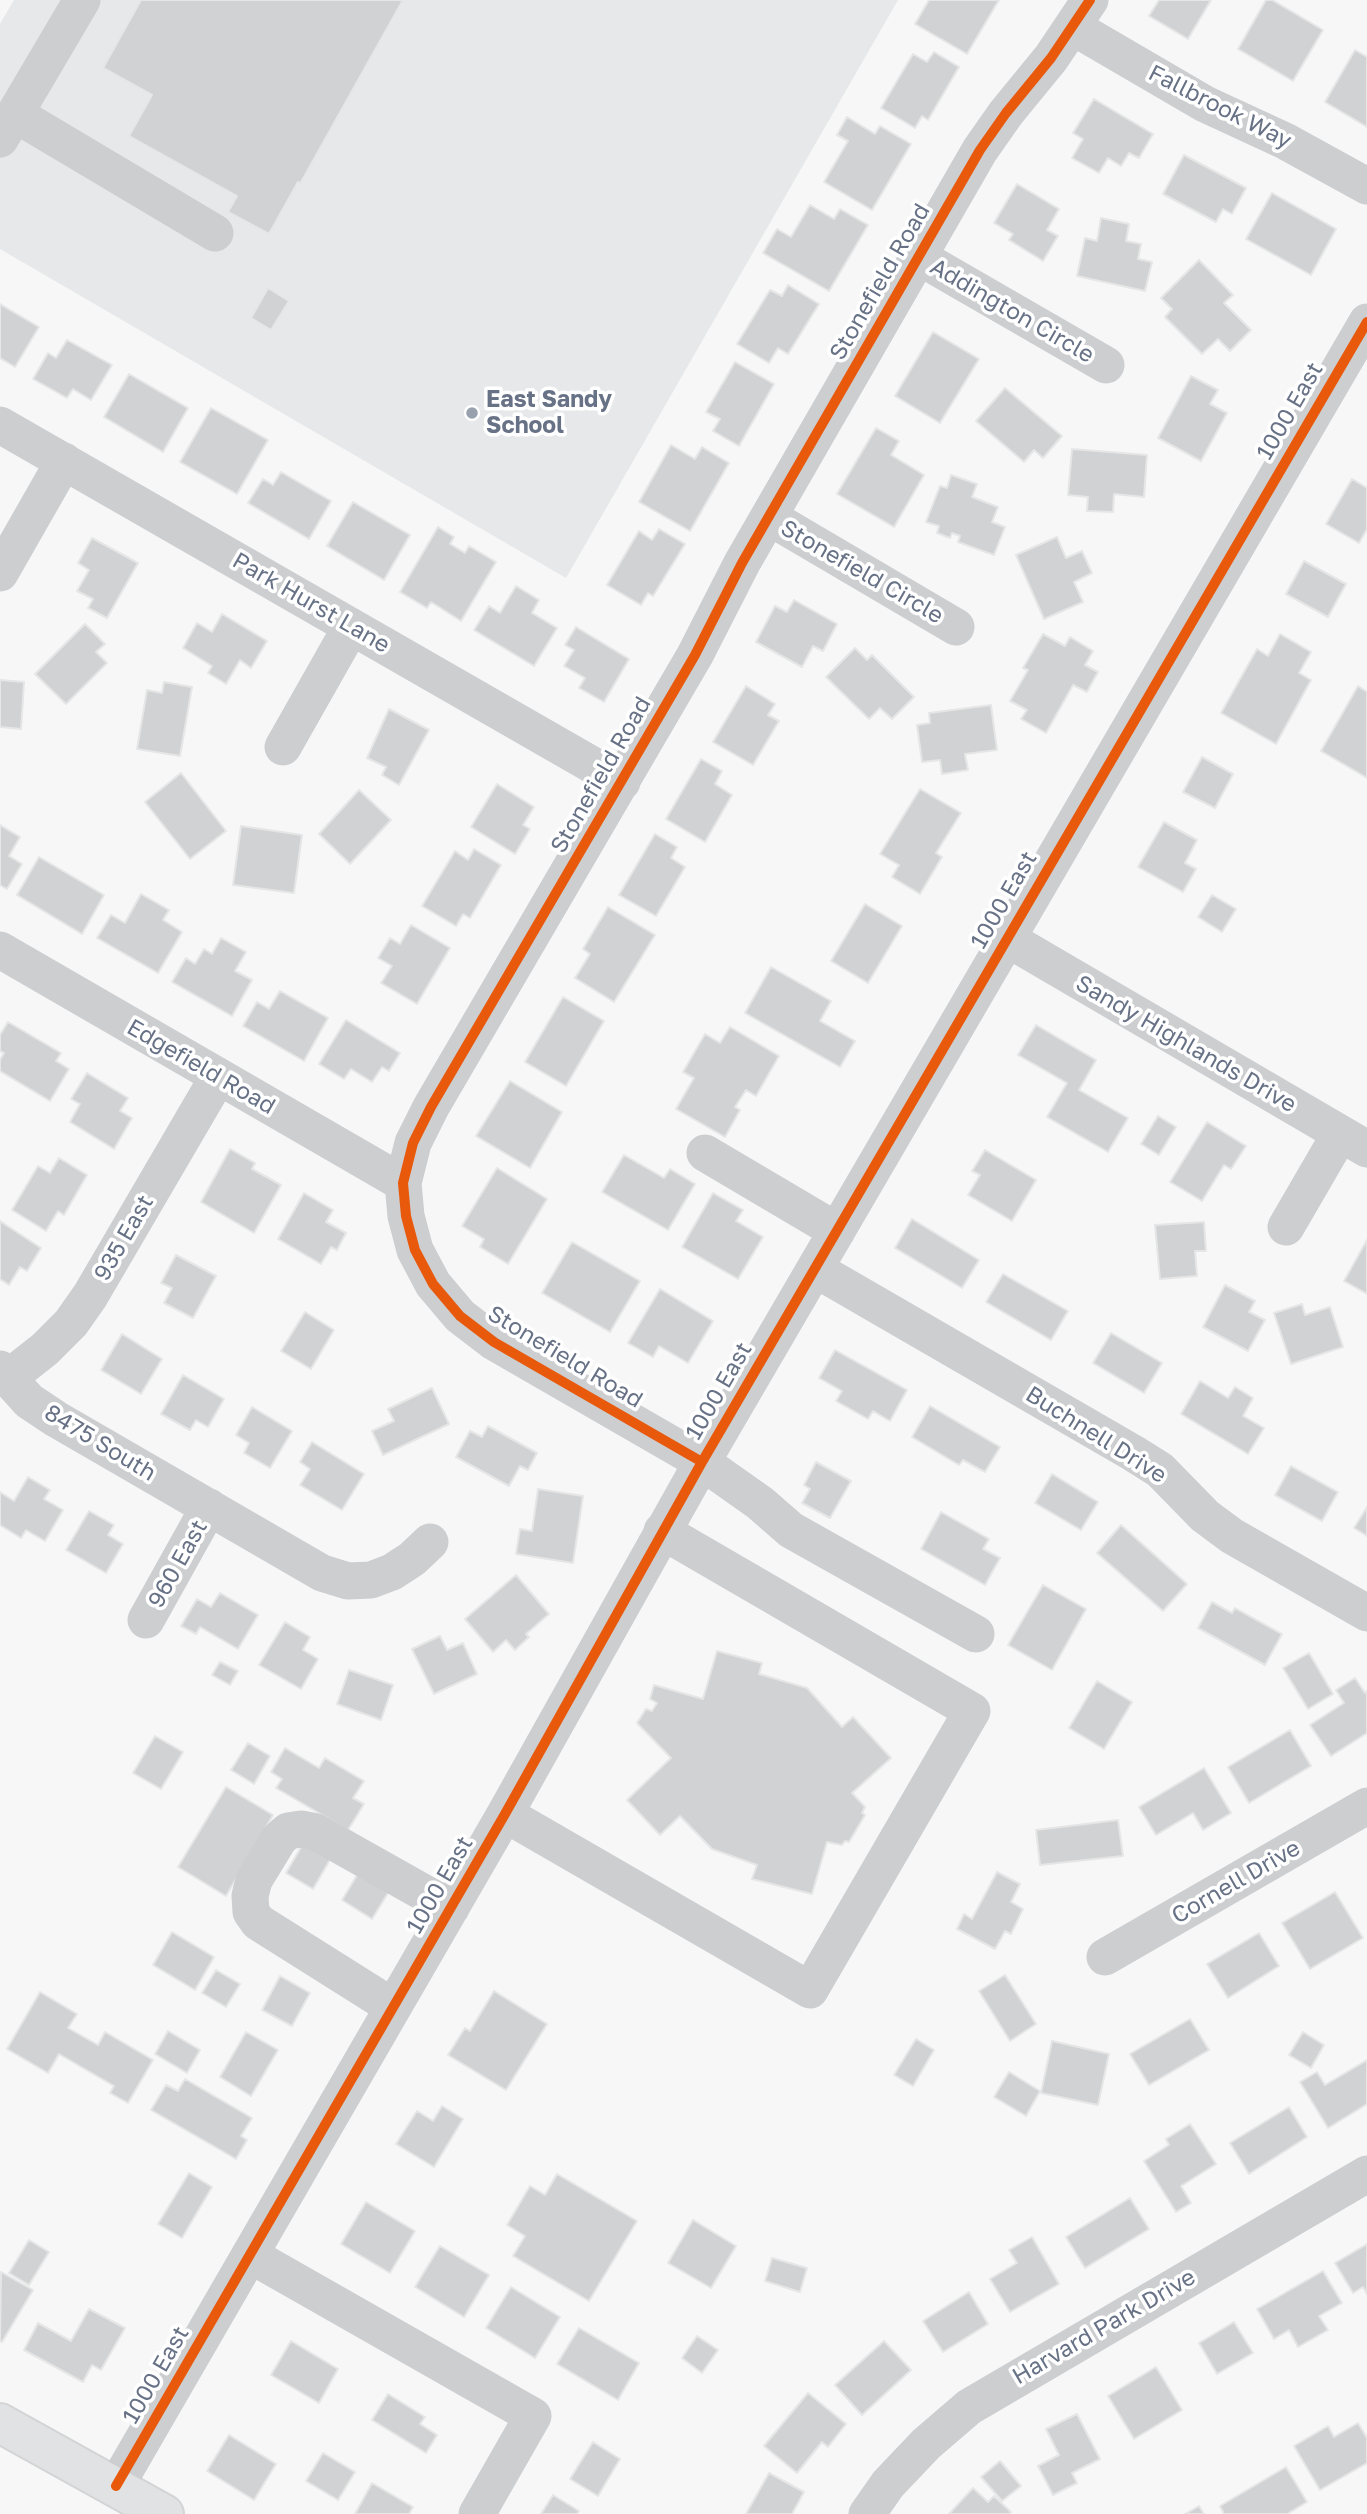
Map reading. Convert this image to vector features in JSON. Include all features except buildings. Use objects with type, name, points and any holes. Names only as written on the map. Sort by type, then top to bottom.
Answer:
[{"type":"main road","points":[[0,2423],[164,2514]]},
{"type":"street","points":[[82,0],[7,126],[215,233]]},
{"type":"street","name":"Fallbrook Way","points":[[1081,13],[1205,104],[1285,141],[1367,186]]},
{"type":"street","name":"Stonefield Road","points":[[976,1634],[791,1530],[760,1503],[702,1462],[494,1342],[460,1316],[433,1284],[415,1250],[406,1216],[403,1183],[413,1143],[430,1107],[695,655],[742,564],[980,150],[1081,13]]},
{"type":"street","name":"Addington Circle","points":[[919,257],[1106,365]]},
{"type":"street","name":"1000 East","points":[[116,2486],[505,1814],[662,1531],[1367,322]]},
{"type":"street","name":"Park Hurst Lane","points":[[0,425],[621,782]]},
{"type":"street","points":[[0,573],[64,461]]},
{"type":"street","name":"Stonefield Circle","points":[[769,517],[956,627]]},
{"type":"street","points":[[283,747],[351,627]]},
{"type":"street","name":"Sandy Highlands Drive","points":[[1006,938],[1353,1142]]},
{"type":"street","name":"Edgefield Road","points":[[0,950],[403,1183]]},
{"type":"street","name":"935 East","points":[[4,1374],[45,1349],[71,1323],[90,1296],[218,1077]]},
{"type":"street","points":[[1286,1227],[1353,1142]]},
{"type":"street","points":[[705,1153],[837,1231]]},
{"type":"street","name":"Buchnell Drive","points":[[815,1269],[1133,1453],[1160,1470],[1205,1516],[1232,1535],[1367,1613]]},
{"type":"street","name":"8475 South","points":[[4,1374],[29,1401],[56,1419],[323,1573],[348,1581],[371,1580],[392,1572],[412,1559],[430,1542]]},
{"type":"street","name":"960 East","points":[[146,1620],[209,1507]]},
{"type":"street","points":[[505,1814],[810,1990],[972,1711],[662,1531]]},
{"type":"street","name":"Cornell Drive","points":[[1105,1957],[1367,1806]]},
{"type":"street","points":[[393,2007],[258,1922],[251,1912],[250,1904],[254,1880],[279,1839],[289,1831],[301,1829],[316,1832],[451,1908]]},
{"type":"street","name":"Harvard Park Drive","points":[[867,2514],[888,2484],[926,2444],[969,2407],[1367,2174]]},
{"type":"street","points":[[250,2255],[533,2416],[477,2514]]},
{"type":"shaded area","name":"East Sandy School","points":[[14,0],[898,0],[566,578],[0,249],[0,24]]},
{"type":"cycle path","points":[[702,1462],[494,1342],[460,1316],[433,1284],[415,1250],[406,1216],[403,1183],[413,1143],[431,1107],[695,655],[742,563],[980,150],[1051,58],[1090,0]]},
{"type":"cycle path","points":[[116,2486],[505,1814],[702,1462],[1367,322]]},
{"type":"place","name":"East Sandy School","points":[[472,413]]}]
